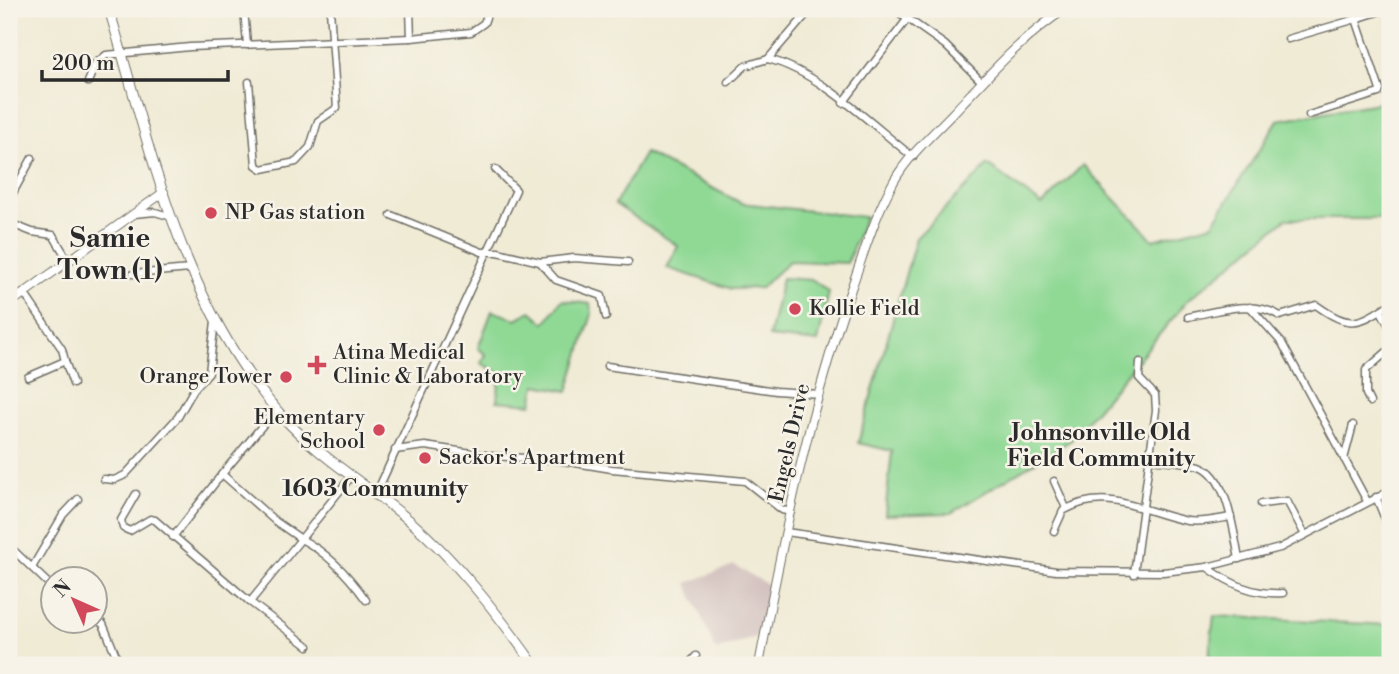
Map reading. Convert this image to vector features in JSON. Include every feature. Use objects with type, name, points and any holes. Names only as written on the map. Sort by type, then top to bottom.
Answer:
[{"type":"main road","points":[[109,9],[190,269],[231,350],[273,404],[350,478],[409,520],[433,543],[478,593],[534,665]]},
{"type":"street","points":[[244,9],[247,46]]},
{"type":"street","points":[[249,82],[256,165],[262,169],[296,162],[310,147],[318,121],[337,108],[330,9]]},
{"type":"street","points":[[410,9],[411,38]]},
{"type":"street","points":[[88,82],[96,63],[106,55],[411,38],[471,32],[484,23],[489,9]]},
{"type":"street","points":[[728,82],[745,66],[768,59],[811,9]]},
{"type":"street","points":[[894,9],[953,52],[982,82]]},
{"type":"street","points":[[843,103],[915,9]]},
{"type":"street","points":[[768,59],[786,64],[809,76],[913,157],[1018,43],[1065,9]]},
{"type":"street","points":[[1288,40],[1387,9]]},
{"type":"street","points":[[1309,115],[1379,93],[1356,19]]},
{"type":"street","name":"Engels Drive","points":[[760,665],[786,532],[819,394],[870,233],[896,178],[913,157]]},
{"type":"street","points":[[9,200],[32,158]]},
{"type":"street","points":[[375,496],[516,190],[495,169]]},
{"type":"street","points":[[9,304],[164,192]]},
{"type":"street","points":[[132,214],[155,212],[173,217]]},
{"type":"street","points":[[391,215],[465,247],[540,262],[574,258],[628,262]]},
{"type":"street","points":[[9,223],[32,232],[53,235],[68,260]]},
{"type":"street","points":[[540,262],[556,280],[602,296],[606,317]]},
{"type":"street","points":[[133,274],[190,269]]},
{"type":"street","points":[[9,283],[62,349],[73,384]]},
{"type":"street","points":[[1188,317],[1250,307],[1270,309],[1280,316],[1316,304],[1332,316],[1354,323],[1382,313],[1390,304]]},
{"type":"street","points":[[1250,307],[1282,343],[1308,386],[1323,423],[1367,501]]},
{"type":"street","points":[[1382,313],[1390,328]]},
{"type":"street","points":[[104,479],[114,481],[125,475],[178,417],[194,389],[209,372],[215,321]]},
{"type":"street","points":[[1370,402],[1366,394],[1366,370],[1390,349]]},
{"type":"street","points":[[28,377],[65,361]]},
{"type":"street","points":[[1134,574],[1151,459],[1155,395],[1141,383],[1140,362]]},
{"type":"street","points":[[607,366],[776,391],[819,394]]},
{"type":"street","points":[[173,537],[267,419],[273,404]]},
{"type":"street","points":[[1344,459],[1353,425]]},
{"type":"street","points":[[395,450],[425,446],[492,456],[557,460],[745,481],[782,510],[792,512]]},
{"type":"street","points":[[1151,459],[1200,466],[1210,472],[1221,489],[1231,517],[1239,559]]},
{"type":"street","points":[[222,474],[275,521],[323,552],[353,581],[366,600]]},
{"type":"street","points":[[250,602],[350,478]]},
{"type":"street","points":[[1054,481],[1066,509]]},
{"type":"street","points":[[786,532],[1056,572],[1134,574],[1206,567],[1280,548],[1390,491]]},
{"type":"street","points":[[136,494],[121,520],[123,528],[130,531],[149,519],[308,646]]},
{"type":"street","points":[[1376,497],[1390,531]]},
{"type":"street","points":[[33,566],[63,515],[78,499]]},
{"type":"street","points":[[1054,531],[1066,509],[1099,499],[1122,500],[1189,521],[1231,517]]},
{"type":"street","points":[[1261,504],[1287,501],[1305,535]]},
{"type":"street","points":[[9,546],[38,572]]},
{"type":"street","points":[[1206,567],[1237,586],[1262,594],[1283,593]]},
{"type":"street","points":[[108,636],[120,665]]},
{"type":"street","points":[[688,665],[696,656]]},
{"type":"shaded area","points":[[734,565],[770,586],[759,636],[716,651],[687,583]]},
{"type":"green space","points":[[1390,101],[1390,219],[1286,219],[1188,300],[1071,440],[951,513],[885,515],[892,451],[858,443],[916,238],[988,165],[1042,205],[1083,165],[1153,240],[1213,224],[1278,120]]},
{"type":"green space","points":[[645,153],[741,203],[865,217],[847,263],[789,261],[761,288],[732,289],[667,268],[678,246],[615,204]]},
{"type":"green space","points":[[782,278],[813,280],[829,292],[818,342],[769,337]]},
{"type":"green space","points":[[562,300],[590,304],[592,314],[568,391],[536,385],[532,404],[497,401],[500,374],[481,363],[486,355],[478,348],[492,311],[516,319],[531,311],[545,323]]},
{"type":"green space","points":[[1214,616],[1390,625],[1390,665],[1208,665]]},
{"type":"place","name":"NP Gas station","points":[[211,213]]},
{"type":"place","name":"Kollie Field","points":[[795,309]]},
{"type":"place","name":"Atina Medical Clinic & Laboratory","points":[[317,365]]},
{"type":"place","name":"Orange Tower","points":[[286,377]]},
{"type":"place","name":"Elementary School","points":[[379,430]]},
{"type":"place","name":"Sackor's Apartment","points":[[425,458]]},
{"type":"district","name":"Samie Town (1)","points":[[110,254]]},
{"type":"district","name":"Johnsonville Old Field Community","points":[[1101,446]]},
{"type":"district","name":"1603 Community","points":[[375,489]]}]
